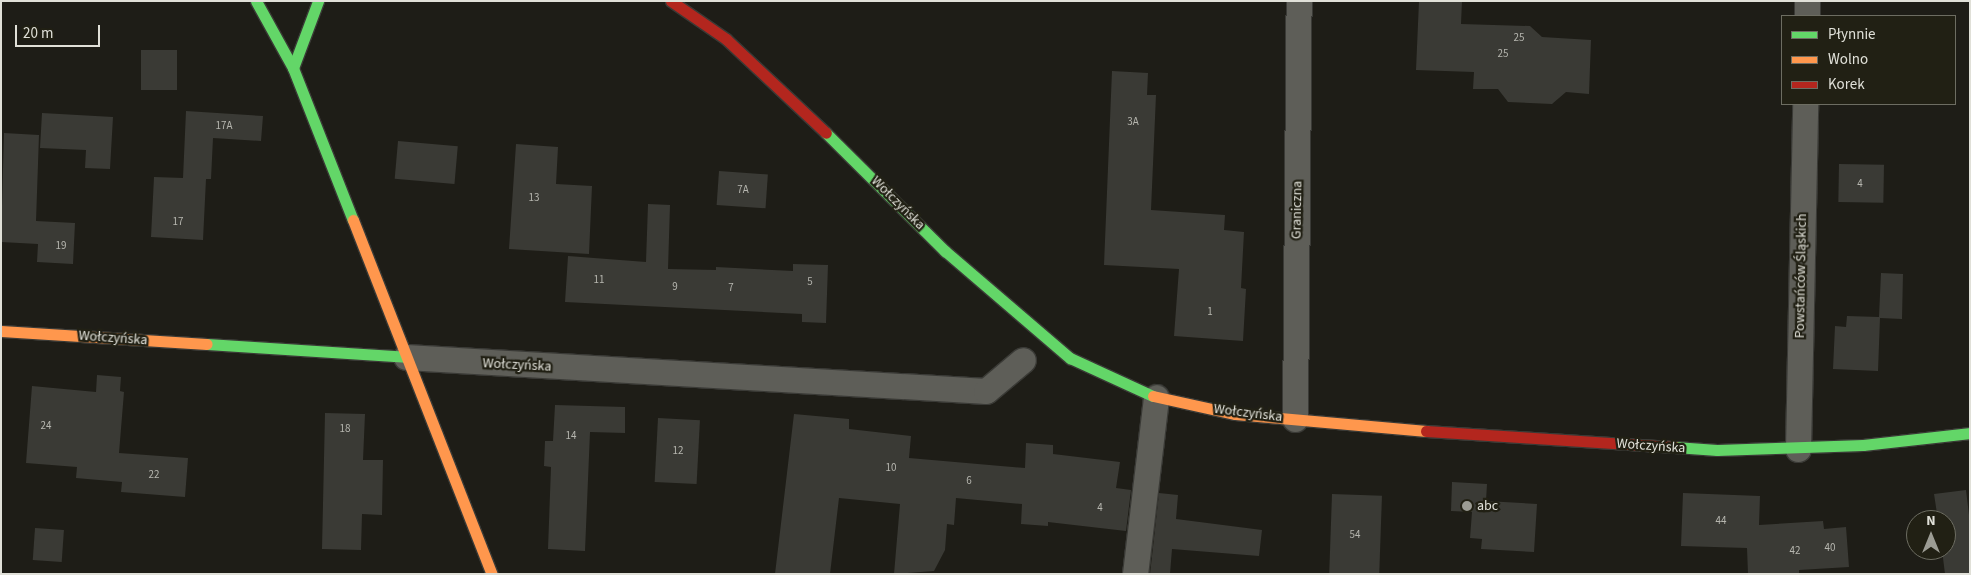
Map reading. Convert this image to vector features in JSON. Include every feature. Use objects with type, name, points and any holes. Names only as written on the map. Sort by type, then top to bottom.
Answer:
[{"type":"street","points":[[256,1],[293,68],[492,574]]},
{"type":"street","points":[[293,68],[318,1]]},
{"type":"street","name":"Wołczyńska","points":[[671,1],[726,39],[770,78],[945,251],[1070,358],[1156,397],[1235,414],[1448,433],[1717,450],[1798,449],[1970,433]]},
{"type":"street","name":"Graniczna","points":[[1295,419],[1299,1]]},
{"type":"street","points":[[1807,1],[1807,15]]},
{"type":"street","points":[[283,20],[293,68]]},
{"type":"street","name":"Powstańców Śląskich","points":[[1798,449],[1805,105]]},
{"type":"street","name":"Wołczyńska","points":[[1,331],[986,391],[1023,360]]},
{"type":"street","points":[[1136,574],[1156,397]]},
{"type":"building","points":[[1419,1],[1462,1],[1461,24],[1530,26],[1542,37],[1591,40],[1589,94],[1566,92],[1552,104],[1508,102],[1498,89],[1473,89],[1474,72],[1416,70]]},
{"type":"building","points":[[141,50],[177,50],[177,90],[141,90]]},
{"type":"building","points":[[1112,71],[1148,73],[1147,95],[1156,95],[1151,210],[1225,215],[1224,230],[1244,232],[1241,288],[1246,289],[1243,341],[1174,336],[1179,269],[1104,265]]},
{"type":"building","points":[[186,111],[263,116],[261,141],[213,138],[211,179],[206,179],[203,240],[151,237],[154,177],[183,178]]},
{"type":"building","points":[[42,113],[113,117],[110,169],[85,168],[86,150],[40,148]]},
{"type":"building","points":[[4,133],[39,135],[36,221],[75,223],[73,264],[37,262],[38,244],[1,242]]},
{"type":"building","points":[[398,141],[458,146],[454,184],[395,179]]},
{"type":"building","points":[[516,144],[558,147],[556,184],[592,186],[589,254],[509,249]]},
{"type":"building","points":[[1839,164],[1884,165],[1883,203],[1838,202]]},
{"type":"building","points":[[719,171],[768,174],[766,208],[717,205]]},
{"type":"building","points":[[648,204],[670,205],[668,269],[716,270],[716,267],[793,271],[793,264],[828,265],[826,323],[802,322],[802,314],[565,302],[568,256],[646,262]]},
{"type":"building","points":[[1881,273],[1903,274],[1902,319],[1880,318],[1878,371],[1833,369],[1835,326],[1846,327],[1847,316],[1879,317]]},
{"type":"building","points":[[97,375],[121,377],[120,391],[124,392],[119,453],[188,458],[185,497],[121,492],[122,482],[76,478],[77,467],[26,463],[32,386],[96,392]]},
{"type":"building","points":[[555,405],[625,407],[625,433],[590,432],[585,551],[548,549],[551,467],[544,466],[545,441],[553,441]]},
{"type":"building","points":[[325,413],[365,414],[363,460],[383,460],[382,515],[362,514],[361,550],[322,549]]},
{"type":"building","points":[[794,414],[849,419],[849,429],[911,436],[909,458],[1025,468],[1026,443],[1053,445],[1053,454],[1120,462],[1116,488],[1131,490],[1126,531],[1048,522],[1048,526],[1021,524],[1022,504],[956,498],[954,525],[947,524],[945,550],[934,571],[894,574],[900,504],[839,498],[830,574],[775,574]]},
{"type":"building","points":[[658,418],[700,420],[697,484],[655,482]]},
{"type":"building","points":[[1452,482],[1487,484],[1486,501],[1537,504],[1534,552],[1481,549],[1482,539],[1470,538],[1472,512],[1451,511]]},
{"type":"building","points":[[1966,490],[1970,523],[1970,574],[1945,574],[1943,560],[1956,560],[1956,510],[1936,510],[1934,494]]},
{"type":"building","points":[[1159,493],[1178,495],[1176,519],[1262,530],[1259,556],[1172,549],[1170,574],[1150,574]]},
{"type":"building","points":[[1683,493],[1760,496],[1759,525],[1823,521],[1824,529],[1846,527],[1849,567],[1799,570],[1799,574],[1748,574],[1747,548],[1681,546]]},
{"type":"building","points":[[1332,494],[1382,496],[1379,574],[1329,574]]},
{"type":"building","points":[[35,528],[64,530],[62,562],[33,560]]},
{"type":"traffic: fast","points":[[256,1],[293,68],[353,220]]},
{"type":"traffic: fast","points":[[293,68],[318,1]]},
{"type":"traffic: fast","points":[[826,133],[945,251],[1070,358],[1153,396]]},
{"type":"traffic: fast","points":[[207,344],[406,357]]},
{"type":"traffic: fast","points":[[1675,447],[1717,450],[1863,445],[1970,433]]},
{"type":"traffic: slow","points":[[353,220],[492,574]]},
{"type":"traffic: slow","points":[[1,331],[207,344]]},
{"type":"traffic: slow","points":[[1153,396],[1235,414],[1426,431]]},
{"type":"traffic: jam","points":[[671,1],[726,39],[826,133]]},
{"type":"traffic: jam","points":[[1426,431],[1675,447]]},
{"type":"place","name":"abc","points":[[1467,506]]}]
